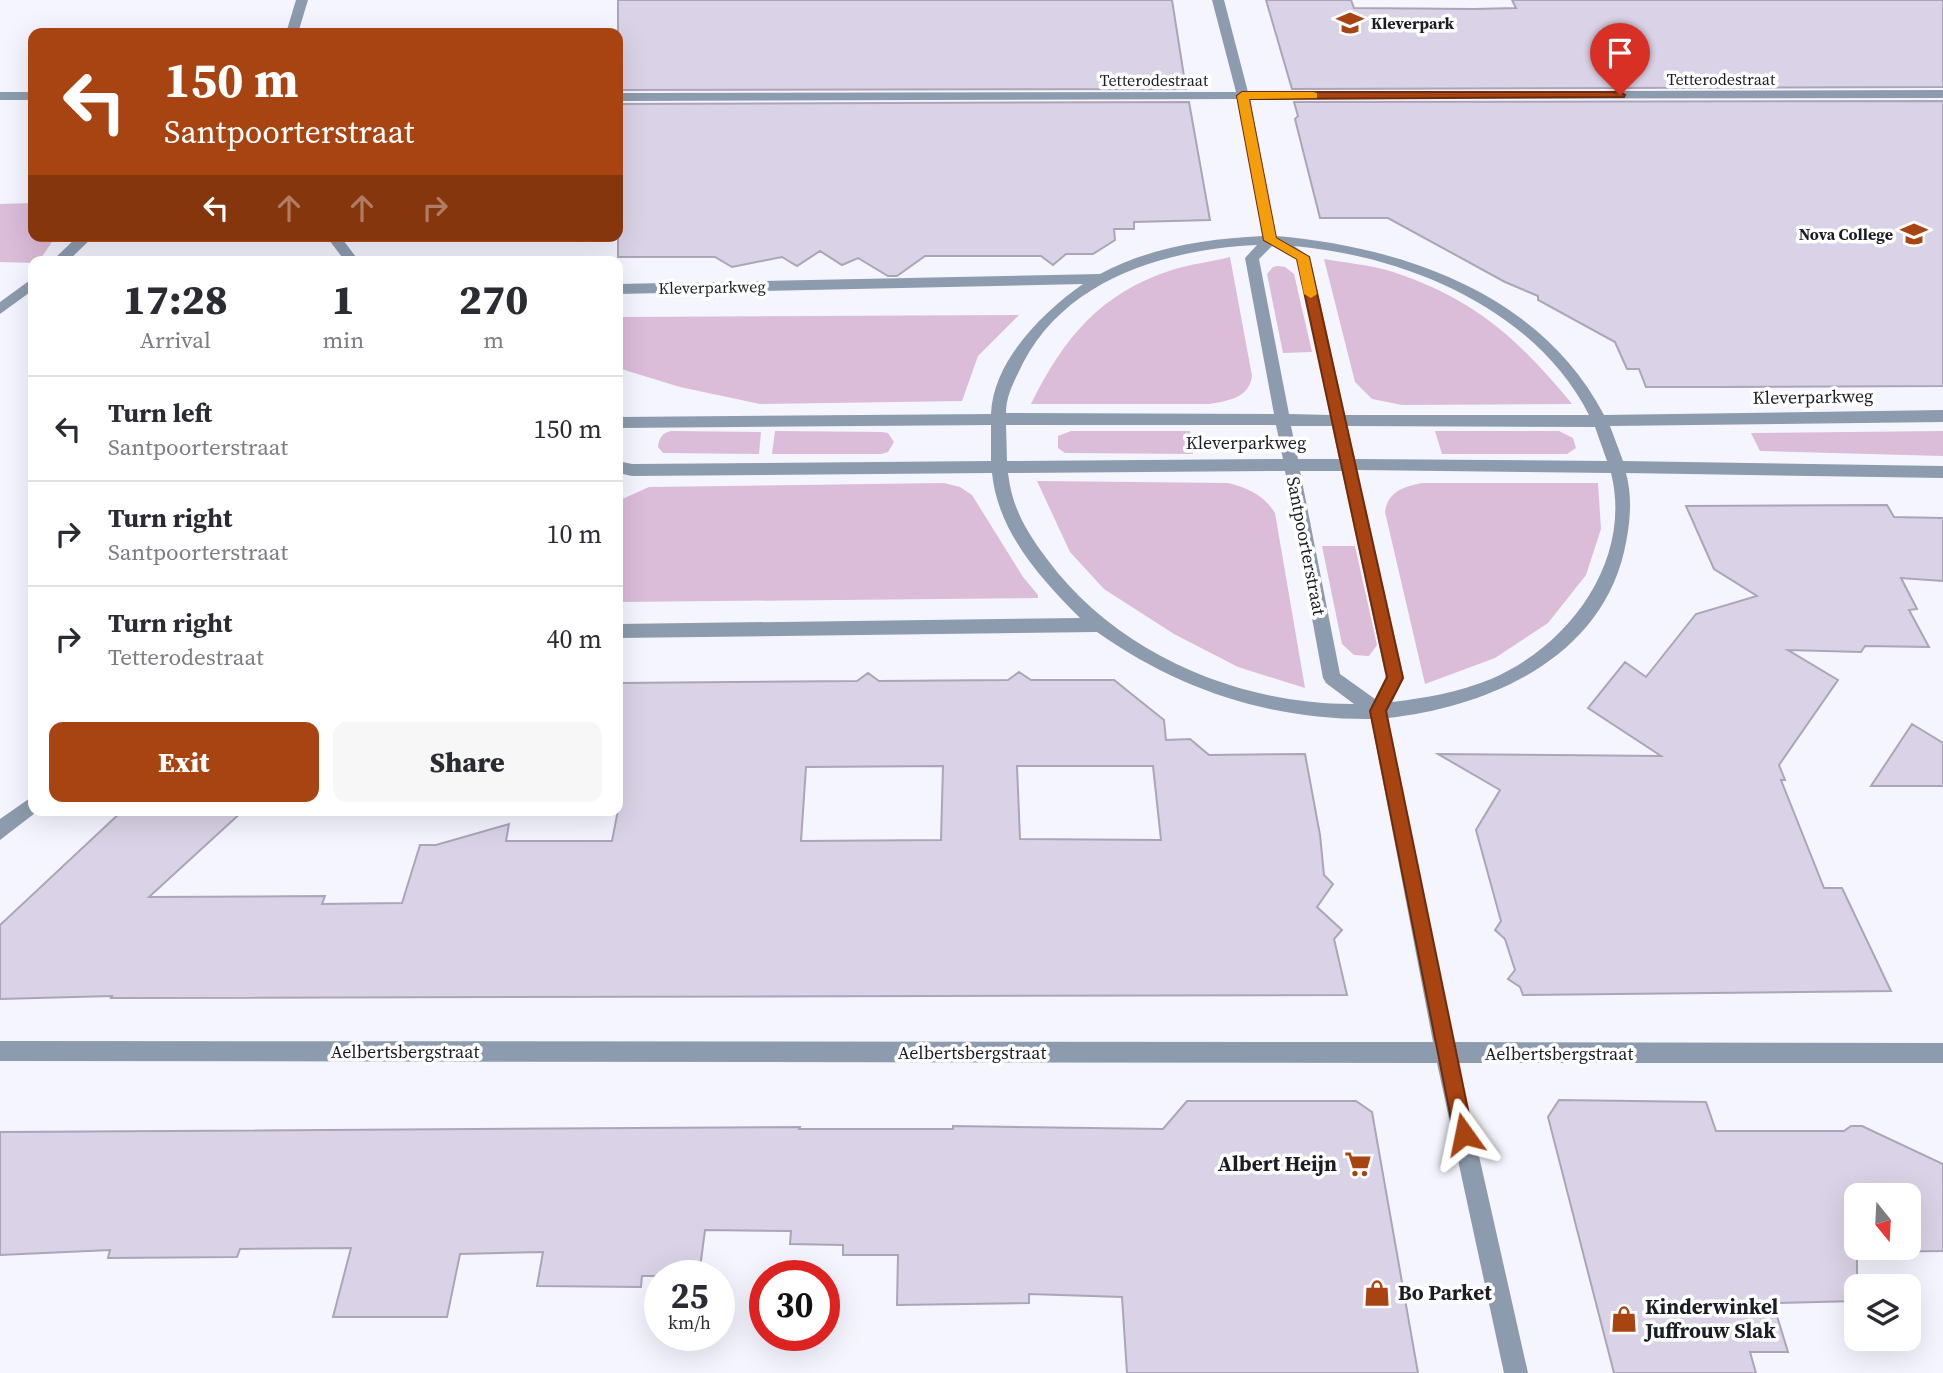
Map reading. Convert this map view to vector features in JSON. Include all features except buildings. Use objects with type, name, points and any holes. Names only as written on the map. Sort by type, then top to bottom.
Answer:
[{"type":"street","points":[[294,28],[302,0]]},
{"type":"street","points":[[1218,0],[1242,96],[1270,240],[1303,257],[1395,678],[1378,711],[1446,1054],[1516,1373]]},
{"type":"street","name":"Tetterodestraat","points":[[623,97],[1943,94]]},
{"type":"street","points":[[0,96],[28,96]]},
{"type":"street","name":"Kleverparkweg","points":[[1270,240],[1332,246],[1394,260],[1453,284],[1506,315],[1553,354],[1591,400],[1619,466],[1625,501],[1620,551],[1600,600],[1564,642],[1513,677],[1449,700],[1378,711],[1301,709],[1226,692],[1157,664],[1097,625],[1043,572],[1009,514],[998,466],[999,401],[1019,352],[1054,312],[1100,279],[1151,257],[1209,244],[1270,240]]},
{"type":"street","name":"Santpoorterstraat","points":[[1270,240],[1252,258],[1289,464],[1332,678],[1378,711]]},
{"type":"street","points":[[65,256],[81,242]]},
{"type":"street","points":[[338,242],[348,256]]},
{"type":"street","name":"Kleverparkweg","points":[[623,289],[1100,279]]},
{"type":"street","points":[[0,309],[28,287]]},
{"type":"street","name":"Kleverparkweg","points":[[623,422],[999,419],[1600,421],[1943,416]]},
{"type":"street","name":"Kleverparkweg","points":[[623,468],[1348,464],[1943,472]]},
{"type":"street","points":[[623,631],[1097,625]]},
{"type":"street","points":[[0,831],[28,808]]},
{"type":"street","name":"Aelbertsbergstraat","points":[[0,1051],[1446,1054],[1943,1052]]},
{"type":"shaded area","points":[[28,203],[28,242],[52,242],[42,256],[28,256],[28,263],[0,262],[0,204]]},
{"type":"shaded area","points":[[1230,257],[1252,376],[1242,394],[1230,400],[1209,404],[1031,404],[1056,359],[1086,321],[1104,305],[1147,280],[1179,268]]},
{"type":"shaded area","points":[[1324,259],[1393,272],[1422,283],[1471,308],[1514,341],[1572,404],[1402,405],[1372,399],[1355,382]]},
{"type":"shaded area","points":[[1273,267],[1285,267],[1294,274],[1312,352],[1283,353],[1267,274]]},
{"type":"shaded area","points":[[1019,315],[978,356],[962,401],[760,404],[680,387],[623,370],[623,317]]},
{"type":"shaded area","points":[[671,431],[761,432],[759,454],[663,453],[658,447],[659,441]]},
{"type":"shaded area","points":[[775,431],[882,432],[888,433],[894,442],[888,452],[881,454],[772,454]]},
{"type":"shaded area","points":[[1071,431],[1190,431],[1193,454],[1065,453],[1058,448],[1058,436]]},
{"type":"shaded area","points":[[1435,431],[1559,431],[1573,438],[1576,448],[1567,454],[1442,454]]},
{"type":"shaded area","points":[[1943,431],[1943,456],[1760,451],[1751,433]]},
{"type":"shaded area","points":[[1037,481],[1228,483],[1261,497],[1275,513],[1305,688],[1238,667],[1174,634],[1104,589],[1070,552]]},
{"type":"shaded area","points":[[944,483],[960,487],[972,495],[1038,598],[623,602],[623,499],[649,487]]},
{"type":"shaded area","points":[[1423,483],[1598,483],[1601,529],[1586,575],[1548,623],[1495,658],[1425,684],[1385,512],[1394,494]]},
{"type":"shaded area","points":[[1322,546],[1355,546],[1377,645],[1369,656],[1354,655],[1342,644]]},
{"type":"slow traffic","points":[[1311,294],[1303,257],[1270,240],[1242,96],[1313,96]]},
{"type":"place","name":"Kleverpark","points":[[1350,23]]},
{"type":"place","name":"Nova College","points":[[1914,234]]},
{"type":"place","name":"Albert Heijn","points":[[1358,1164]]},
{"type":"place","name":"Bo Parket","points":[[1377,1293]]},
{"type":"place","name":"Kinderwinkel Juffrouw Slak","points":[[1624,1319]]},
{"type":"route","points":[[1464,1134],[1378,711],[1395,678],[1303,257],[1270,240],[1242,96],[1620,95]]}]
